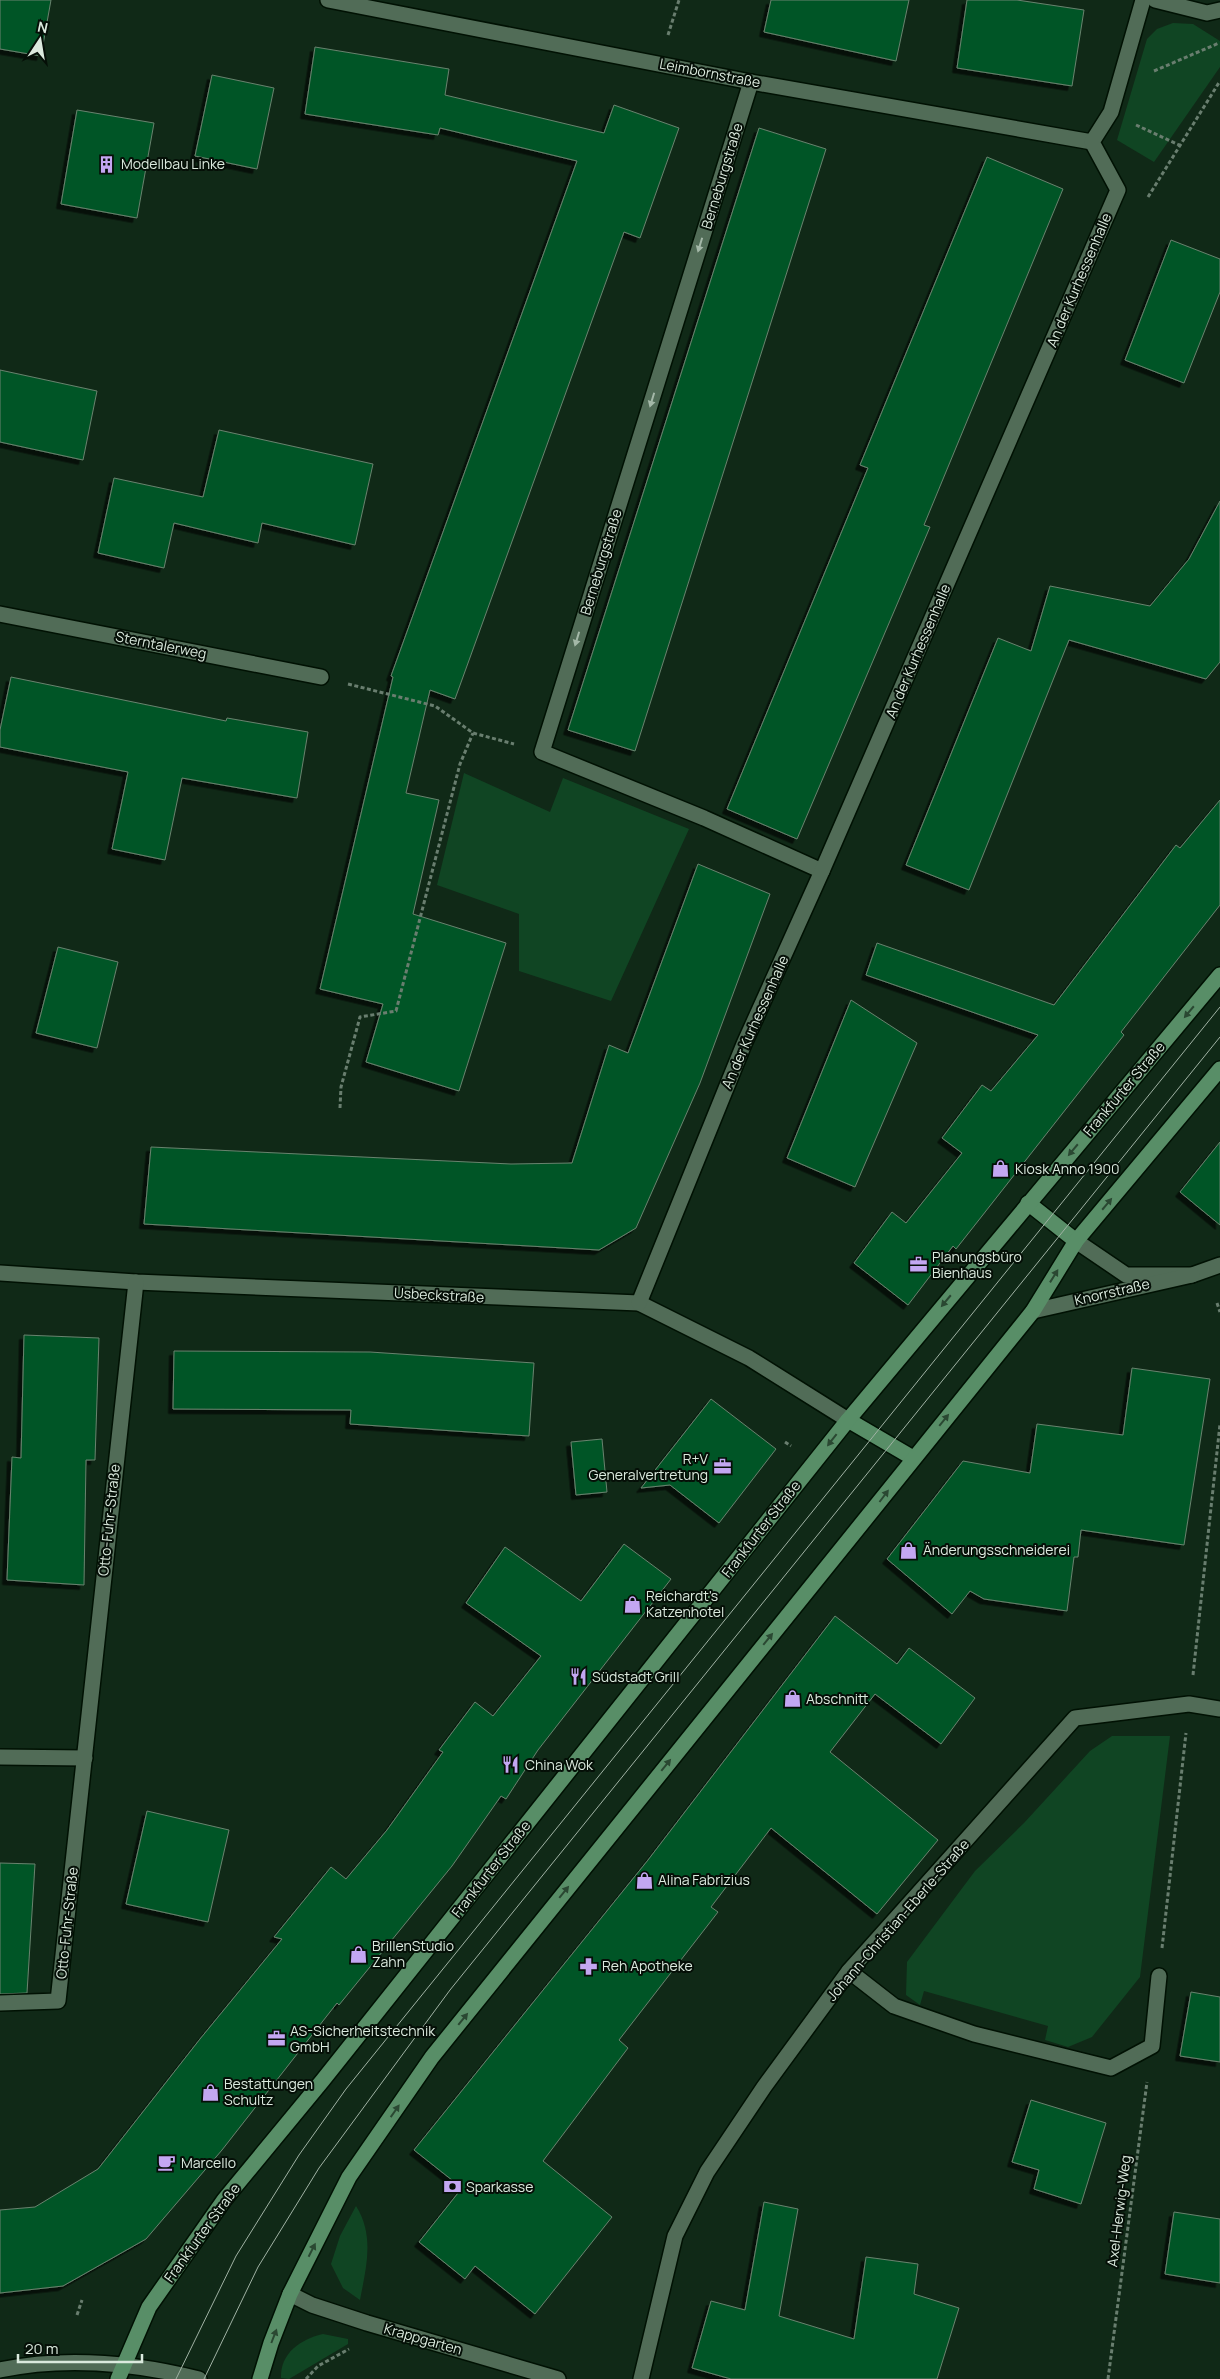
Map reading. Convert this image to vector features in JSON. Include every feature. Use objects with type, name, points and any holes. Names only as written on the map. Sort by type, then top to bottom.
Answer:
[{"type":"main road","name":"Frankfurter Straße","points":[[118,2379],[126,2372],[149,2307],[224,2200],[323,2080],[848,1420],[1220,975]]},
{"type":"main road","points":[[260,2379],[290,2294],[349,2177],[432,2057],[1033,1311],[1076,1241],[1220,1069]]},
{"type":"main road","points":[[1028,1203],[1076,1241]]},
{"type":"main road","points":[[848,1420],[913,1458]]},
{"type":"street","name":"Leimbornstraße","points":[[328,0],[751,82],[1092,142]]},
{"type":"street","points":[[1092,142],[1111,112],[1143,0]]},
{"type":"street","points":[[1156,0],[1206,13],[1220,10]]},
{"type":"street","name":"Berneburgstraße","points":[[542,752],[751,82]]},
{"type":"street","name":"An der Kurhessenhalle","points":[[639,1303],[744,1044],[822,871],[1118,190],[1092,142]]},
{"type":"street","name":"Sterntalerweg","points":[[0,614],[321,677]]},
{"type":"street","points":[[542,752],[704,818],[822,871]]},
{"type":"street","name":"Knorrstraße","points":[[1076,1241],[1126,1275],[1192,1275]]},
{"type":"street","name":"Knorrstraße","points":[[1033,1311],[1192,1275],[1220,1265]]},
{"type":"street","name":"Usbeckstraße","points":[[0,1273],[136,1282],[639,1303],[749,1358],[848,1420]]},
{"type":"street","name":"Otto-Fuhr-Straße","points":[[0,2003],[58,2001],[136,1282]]},
{"type":"street","name":"Johann-Christian-Eberle-Straße","points":[[640,2379],[676,2236],[707,2172],[764,2087],[849,1971],[1075,1718],[1189,1704],[1220,1709]]},
{"type":"street","points":[[0,1757],[85,1758]]},
{"type":"street","points":[[849,1971],[894,2006],[974,2034],[1111,2068],[1152,2046],[1159,1976]]},
{"type":"street","name":"Krappgarten","points":[[290,2294],[312,2305],[366,2323],[558,2379]]},
{"type":"street","points":[[0,2370],[54,2363],[200,2379]]},
{"type":"path","points":[[663,64],[678,0]]},
{"type":"path","points":[[1151,73],[1220,42]]},
{"type":"path","points":[[1148,199],[1220,80]]},
{"type":"path","points":[[1111,112],[1179,145]]},
{"type":"path","points":[[321,677],[435,706],[473,733],[542,752]]},
{"type":"path","points":[[340,1108],[341,1087],[360,1017],[396,1011],[460,764],[473,733]]},
{"type":"path","points":[[1217,1303],[1220,1312]]},
{"type":"path","name":"Axel-Herwig-Weg","points":[[1108,2379],[1152,2046]]},
{"type":"path","points":[[77,2315],[82,2300]]},
{"type":"path","points":[[306,2379],[318,2366],[352,2348]]},
{"type":"green space","points":[[1173,23],[1193,24],[1220,41],[1220,67],[1154,162],[1117,140],[1147,39],[1157,29]]},
{"type":"green space","points":[[464,773],[550,812],[563,778],[689,829],[611,1001],[519,971],[519,914],[437,885]]},
{"type":"green space","points":[[1112,1736],[1170,1736],[1140,1977],[1092,2037],[1068,2047],[1045,2040],[1048,2026],[924,1991],[920,2005],[906,1995],[907,1962],[975,1871],[1024,1823],[1090,1751]]},
{"type":"green space","points":[[356,2206],[362,2217],[367,2240],[366,2264],[360,2300],[343,2288],[331,2264],[340,2236]]},
{"type":"green space","points":[[323,2334],[348,2339],[348,2344],[289,2379],[281,2378],[284,2361],[293,2348],[307,2339]]},
{"type":"building","points":[[0,0],[51,0],[41,56],[0,49]]},
{"type":"building","points":[[771,0],[909,0],[896,61],[764,32]]},
{"type":"building","points":[[967,0],[1017,0],[1084,10],[1072,86],[957,68]]},
{"type":"building","points":[[315,47],[449,69],[445,95],[604,133],[614,105],[679,128],[640,238],[624,232],[455,699],[430,690],[406,793],[439,800],[413,914],[506,943],[459,1091],[366,1062],[383,1004],[320,989],[393,677],[391,676],[577,161],[440,128],[438,135],[305,114]]},
{"type":"building","points":[[212,75],[274,88],[257,169],[195,156]]},
{"type":"building","name":"Modellbau Linke","points":[[77,110],[154,123],[137,218],[61,204]]},
{"type":"building","points":[[759,128],[826,149],[635,751],[568,730]]},
{"type":"building","points":[[987,157],[1063,189],[924,525],[930,527],[797,839],[727,809],[868,468],[860,465]]},
{"type":"building","points":[[1171,240],[1220,259],[1220,292],[1184,383],[1125,360]]},
{"type":"building","points":[[0,370],[97,391],[83,460],[0,442]]},
{"type":"building","points":[[219,430],[373,464],[355,545],[262,523],[258,543],[174,523],[164,568],[98,553],[114,478],[203,497]]},
{"type":"building","points":[[1220,501],[1220,662],[1206,679],[1069,640],[969,890],[906,865],[998,638],[1031,651],[1050,586],[1150,606],[1189,559]]},
{"type":"building","points":[[11,677],[226,721],[227,718],[308,732],[297,798],[182,778],[165,860],[112,849],[128,772],[0,747],[0,730]]},
{"type":"building","points":[[1220,800],[1220,905],[1121,1032],[1124,1035],[956,1249],[953,1246],[908,1305],[854,1263],[892,1212],[906,1223],[962,1153],[942,1138],[982,1085],[991,1091],[1038,1035],[866,975],[877,943],[1054,1005],[1176,845],[1180,848]]},
{"type":"building","points":[[698,864],[770,894],[700,1083],[636,1228],[599,1250],[144,1224],[151,1147],[511,1164],[572,1163],[609,1045],[628,1053]]},
{"type":"building","points":[[58,947],[118,962],[97,1048],[36,1033]]},
{"type":"building","points":[[851,1000],[917,1043],[855,1187],[787,1158]]},
{"type":"building","points":[[1220,1142],[1220,1225],[1180,1192]]},
{"type":"building","points":[[24,1335],[99,1338],[95,1460],[86,1460],[84,1585],[7,1580],[12,1457],[21,1458]]},
{"type":"building","points":[[174,1351],[370,1352],[534,1363],[529,1436],[350,1424],[351,1410],[173,1409]]},
{"type":"building","points":[[1132,1368],[1210,1379],[1184,1545],[1081,1530],[1078,1557],[1074,1557],[1067,1611],[984,1599],[970,1591],[952,1614],[887,1559],[963,1461],[1030,1473],[1037,1424],[1123,1435]]},
{"type":"building","points":[[711,1399],[776,1449],[719,1523],[670,1485],[641,1488]]},
{"type":"building","points":[[602,1439],[607,1492],[576,1495],[571,1442]]},
{"type":"building","points":[[624,1544],[671,1579],[538,1750],[506,1799],[501,1796],[452,1866],[339,2005],[337,2003],[222,2150],[146,2239],[63,2286],[0,2293],[0,2210],[35,2207],[98,2169],[200,2039],[282,1939],[274,1937],[331,1867],[346,1879],[387,1830],[443,1752],[439,1750],[475,1702],[493,1716],[541,1656],[466,1603],[505,1547],[581,1601]]},
{"type":"building","points":[[835,1616],[897,1664],[909,1648],[975,1698],[941,1744],[875,1694],[830,1752],[938,1840],[877,1914],[771,1828],[711,1907],[718,1912],[619,2040],[628,2048],[543,2161],[612,2217],[535,2314],[475,2266],[465,2279],[419,2242],[462,2188],[414,2150],[648,1860]]},
{"type":"building","points":[[147,1811],[229,1830],[208,1922],[126,1904]]},
{"type":"building","points":[[0,1863],[35,1864],[27,1993],[0,1994]]},
{"type":"building","points":[[1191,1992],[1220,1997],[1220,2062],[1180,2056]]},
{"type":"building","points":[[1031,2100],[1106,2123],[1081,2204],[1034,2189],[1039,2170],[1012,2162]]},
{"type":"building","points":[[764,2202],[798,2209],[779,2316],[854,2339],[866,2257],[918,2264],[914,2294],[959,2308],[937,2379],[731,2379],[692,2368],[711,2301],[745,2310]]},
{"type":"building","points":[[1174,2212],[1220,2219],[1220,2283],[1165,2274]]},
{"type":"tram line","points":[[176,2379],[236,2256],[299,2155],[346,2089],[1220,1007]]},
{"type":"tram line","points":[[204,2379],[258,2267],[319,2168],[450,1990],[1220,1037]]},
{"type":"place","name":"Modellbau Linke","points":[[107,164]]},
{"type":"place","name":"Kiosk Anno 1900","points":[[1001,1169]]},
{"type":"place","name":"Planungsbüro Bienhaus","points":[[918,1265]]},
{"type":"place","name":"R+V Generalvertretung","points":[[722,1467]]},
{"type":"place","name":"Änderungsschneiderei","points":[[909,1550]]},
{"type":"place","name":"Reichardt's Katzenhotel","points":[[632,1604]]},
{"type":"place","name":"Südstadt Grill","points":[[578,1677]]},
{"type":"place","name":"Abschnitt","points":[[792,1699]]},
{"type":"place","name":"China Wok","points":[[511,1765]]},
{"type":"place","name":"Alina Fabrizius","points":[[644,1880]]},
{"type":"place","name":"BrillenStudio Zahn","points":[[358,1954]]},
{"type":"place","name":"Reh Apotheke","points":[[588,1966]]},
{"type":"place","name":"AS-Sicherheitstechnik GmbH","points":[[276,2039]]},
{"type":"place","name":"Bestattungen Schultz","points":[[210,2092]]},
{"type":"place","name":"Marcello","points":[[167,2163]]},
{"type":"place","name":"Sparkasse","points":[[452,2187]]}]
